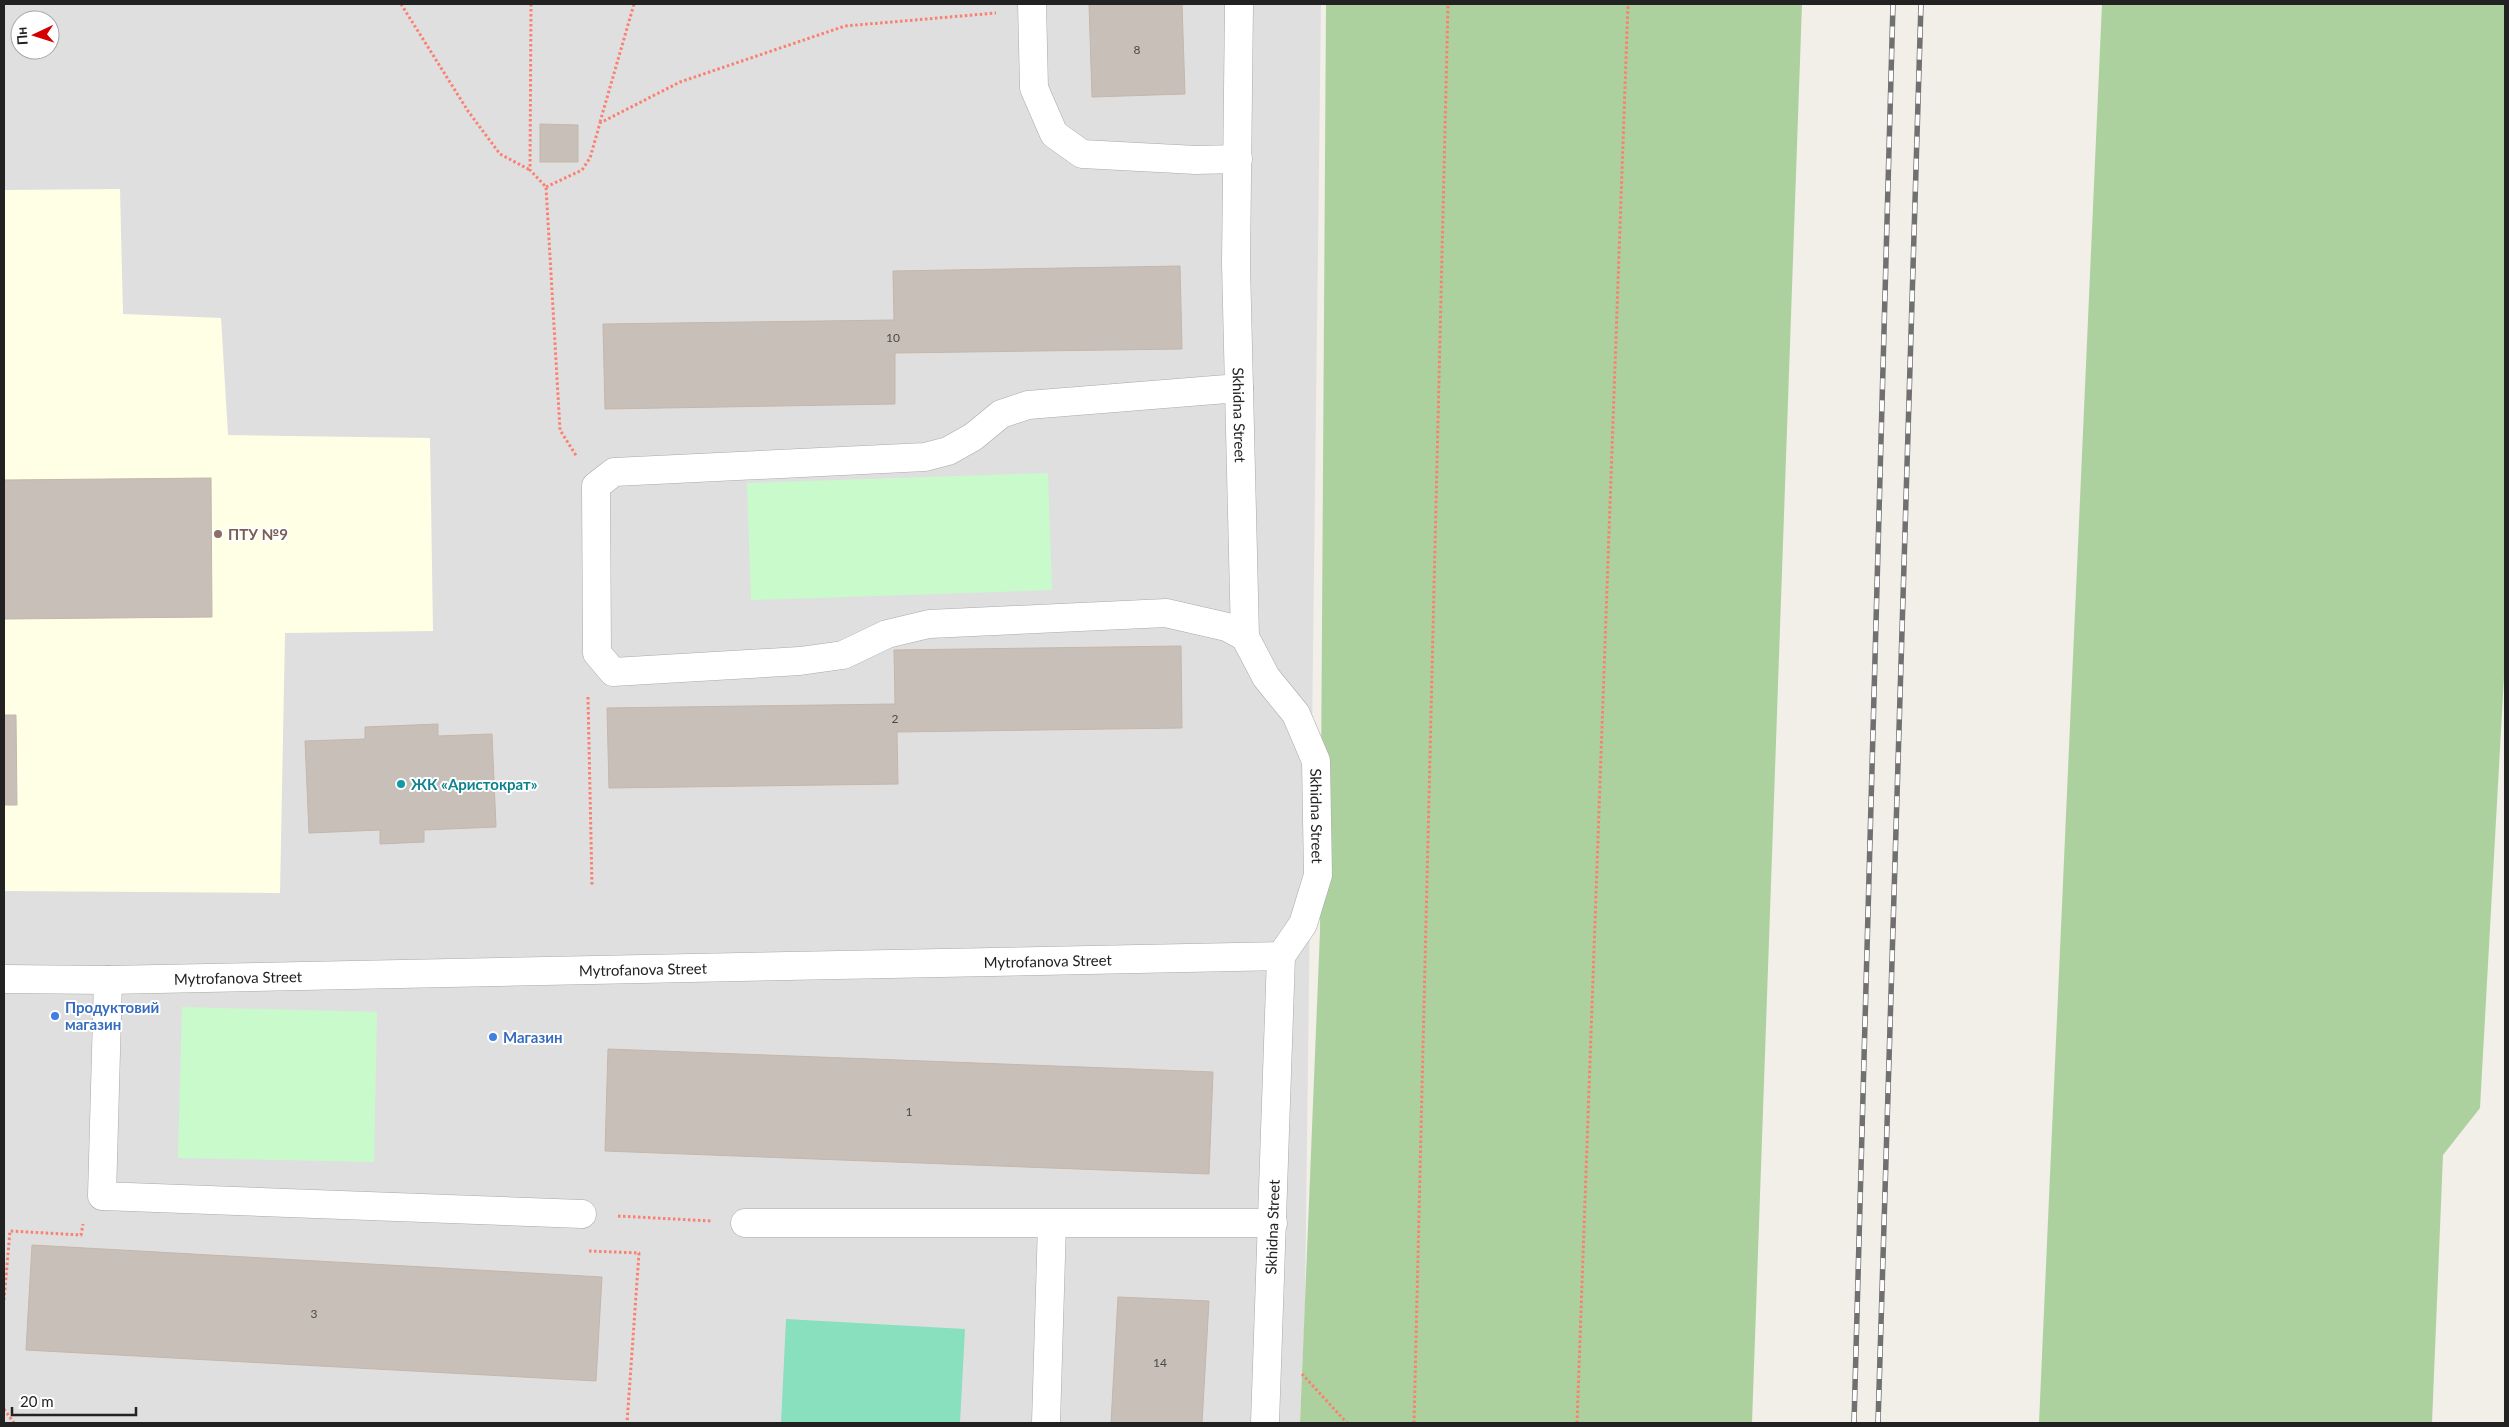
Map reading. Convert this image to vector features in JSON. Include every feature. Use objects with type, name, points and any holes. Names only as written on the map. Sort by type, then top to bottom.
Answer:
[{"type":"street","name":"Skhidna Street","points":[[1239,4],[1236,264],[1245,637],[1266,677],[1296,714],[1316,762],[1318,875],[1303,924],[1281,956],[1265,1423]]},
{"type":"street","points":[[1032,7],[1034,88],[1054,134],[1082,154],[1196,160],[1238,159]]},
{"type":"street","points":[[1239,388],[1028,405],[1001,414],[973,438],[948,451],[925,456],[614,472],[596,486],[597,653],[613,672],[800,661],[843,655],[886,634],[930,624],[1166,612],[1227,627],[1245,637]]},
{"type":"street","name":"Mytrofanova Street","points":[[4,979],[108,980],[1281,956]]},
{"type":"street","points":[[108,980],[102,1196],[582,1214]]},
{"type":"street","points":[[745,1223],[1273,1223]]},
{"type":"street","points":[[1046,1423],[1052,1224]]},
{"type":"path","points":[[401,4],[468,111],[500,154],[530,170],[546,187],[560,430],[596,486]]},
{"type":"path","points":[[530,170],[531,4]]},
{"type":"path","points":[[546,187],[582,170],[590,158],[634,4]]},
{"type":"path","points":[[1414,1423],[1448,4]]},
{"type":"path","points":[[1577,1423],[1628,4]]},
{"type":"path","points":[[600,123],[680,82],[845,26],[1032,7]]},
{"type":"path","points":[[592,886],[588,689],[597,653]]},
{"type":"path","points":[[582,1214],[745,1223]]},
{"type":"path","points":[[4,1234],[10,1231],[81,1235],[83,1221]]},
{"type":"path","points":[[4,1300],[10,1231]]},
{"type":"path","points":[[1267,1334],[1347,1423]]},
{"type":"path","points":[[4,1409],[14,1423]]},
{"type":"shaded area","points":[[4,4],[1321,4],[1305,1305],[1300,1423],[4,1423]]},
{"type":"shaded area","name":"ПТУ №9","points":[[120,189],[123,314],[221,318],[228,435],[430,438],[433,631],[285,633],[280,893],[4,891],[4,190]]},
{"type":"green space","points":[[1326,4],[1802,4],[1752,1423],[1300,1423],[1320,931]]},
{"type":"green space","points":[[2102,4],[2505,4],[2505,659],[2480,1108],[2443,1155],[2432,1423],[2039,1423]]},
{"type":"green space","points":[[1048,473],[1052,590],[751,600],[747,483]]},
{"type":"green space","points":[[182,1007],[377,1012],[374,1162],[178,1158]]},
{"type":"green space","points":[[786,1319],[965,1329],[960,1423],[781,1423]]},
{"type":"building","points":[[1089,4],[1182,4],[1185,94],[1092,97]]},
{"type":"building","points":[[540,124],[578,125],[578,162],[540,162]]},
{"type":"building","points":[[1180,266],[1182,349],[895,353],[895,404],[605,409],[603,324],[894,320],[893,271]]},
{"type":"building","points":[[211,478],[212,617],[4,619],[4,480]]},
{"type":"building","points":[[1181,646],[1182,728],[897,732],[898,784],[609,788],[607,708],[895,704],[894,650]]},
{"type":"building","points":[[4,715],[16,715],[17,805],[4,805]]},
{"type":"building","name":"ЖК «Аристократ»","points":[[438,724],[438,736],[492,734],[496,827],[424,830],[424,842],[380,844],[380,830],[309,833],[305,741],[365,739],[365,727]]},
{"type":"building","points":[[608,1049],[1213,1072],[1209,1174],[605,1151]]},
{"type":"building","points":[[32,1245],[602,1277],[596,1381],[26,1350]]},
{"type":"building","points":[[1118,1297],[1209,1301],[1202,1423],[1111,1423]]},
{"type":"railway","points":[[1854,1423],[1893,4]]},
{"type":"railway","points":[[1878,1423],[1921,4]]},
{"type":"place","name":"ПТУ №9","points":[[218,534]]},
{"type":"place","name":"ЖК «Аристократ»","points":[[401,784]]},
{"type":"place","name":"Продуктовий магазин","points":[[55,1016]]},
{"type":"place","name":"Магазин","points":[[493,1037]]}]
